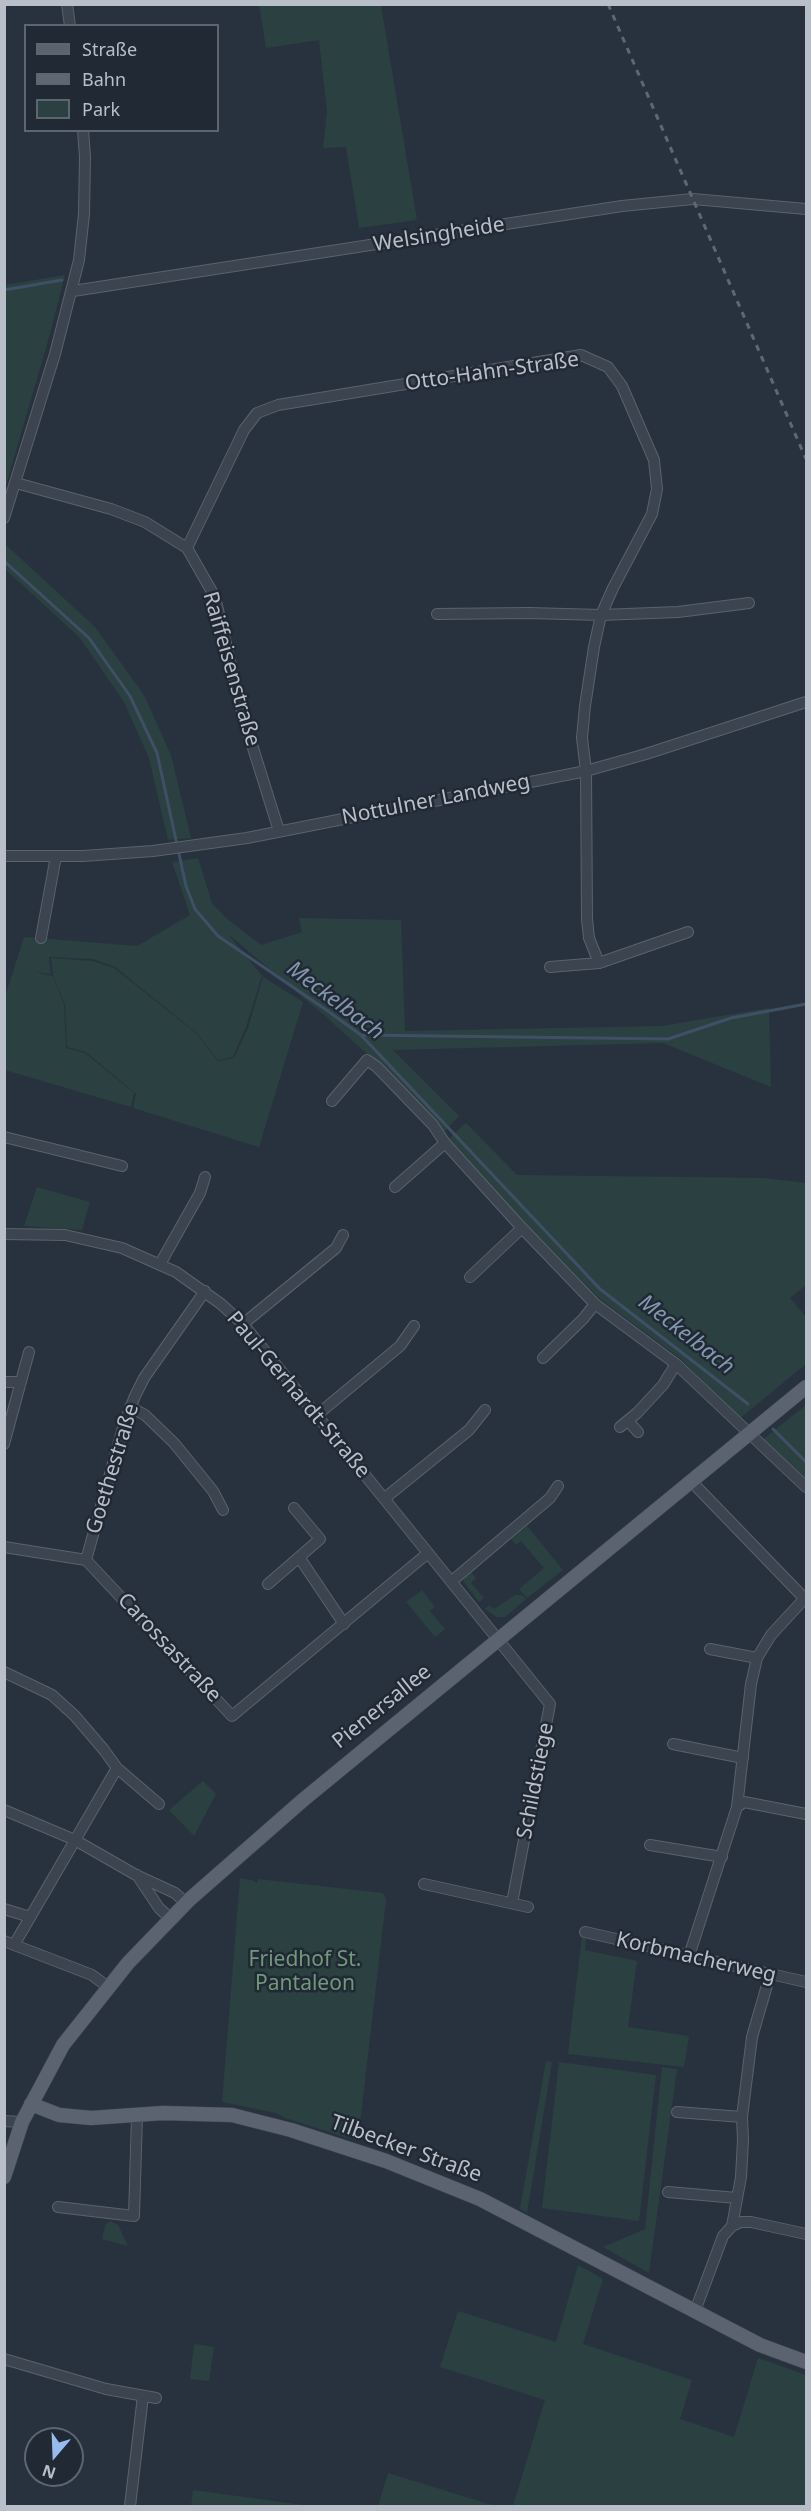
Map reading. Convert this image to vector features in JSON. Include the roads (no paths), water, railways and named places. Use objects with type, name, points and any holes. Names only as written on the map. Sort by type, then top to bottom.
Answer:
[{"type":"main road","name":"Pienersallee","points":[[4,2177],[22,2122],[63,2045],[108,1987],[186,1903],[303,1800],[807,1387]]},
{"type":"main road","name":"Tilbecker Straße","points":[[31,2103],[60,2115],[75,2117],[109,2118],[195,2113],[255,2120],[423,2173],[480,2199],[760,2345],[807,2362]]},
{"type":"street","points":[[67,4],[70,24]]},
{"type":"street","points":[[4,518],[73,291],[84,214],[83,132]]},
{"type":"street","name":"Welsingheide","points":[[73,291],[622,206],[693,199],[807,209]]},
{"type":"street","name":"Otto-Hahn-Straße","points":[[187,548],[244,430],[257,414],[278,405],[581,355],[608,367],[622,386],[654,460],[657,489],[652,514],[601,615],[585,706],[582,738],[586,771],[587,919],[589,938],[599,963]]},
{"type":"street","name":"Raiffeisenstraße","points":[[16,483],[111,509],[146,522],[187,548],[215,597],[243,716],[279,831]]},
{"type":"street","points":[[437,615],[529,613],[601,615],[678,612],[749,603]]},
{"type":"street","name":"Nottulner Landweg","points":[[4,856],[56,856],[170,850],[279,831],[586,771],[807,702]]},
{"type":"street","points":[[41,938],[56,856]]},
{"type":"street","points":[[550,967],[599,963],[688,932]]},
{"type":"street","points":[[332,1101],[367,1060],[377,1067],[433,1125],[445,1143],[522,1228],[595,1304],[676,1364],[749,1436],[807,1487]]},
{"type":"street","points":[[4,1137],[122,1166]]},
{"type":"street","points":[[395,1187],[445,1143]]},
{"type":"street","points":[[160,1264],[200,1192],[205,1177]]},
{"type":"street","points":[[470,1277],[522,1228]]},
{"type":"street","name":"Paul-Gerhardt-Straße","points":[[4,1234],[65,1235],[122,1248],[160,1264],[205,1291],[243,1324],[428,1554],[499,1638]]},
{"type":"street","points":[[243,1324],[336,1248],[343,1235]]},
{"type":"street","name":"Goethestraße","points":[[86,1560],[130,1407],[144,1378],[205,1291]]},
{"type":"street","points":[[543,1358],[595,1304]]},
{"type":"street","points":[[317,1415],[400,1346],[414,1326]]},
{"type":"street","points":[[4,1444],[29,1352]]},
{"type":"street","points":[[638,1432],[624,1424],[663,1385],[676,1364]]},
{"type":"street","points":[[4,1382],[20,1382]]},
{"type":"street","points":[[130,1407],[145,1415],[174,1443],[213,1491],[223,1510]]},
{"type":"street","points":[[384,1498],[469,1430],[484,1410]]},
{"type":"street","points":[[689,1956],[737,1807],[757,1658],[771,1635],[806,1599],[690,1481]]},
{"type":"street","points":[[452,1581],[550,1498],[558,1486]]},
{"type":"street","points":[[268,1584],[320,1539],[294,1508]]},
{"type":"street","points":[[4,1547],[86,1560]]},
{"type":"street","name":"Carossastraße","points":[[86,1560],[232,1716],[428,1554]]},
{"type":"street","points":[[299,1557],[344,1624]]},
{"type":"street","name":"Schildstiege","points":[[499,1638],[550,1704],[512,1903]]},
{"type":"street","points":[[710,1649],[757,1658]]},
{"type":"street","points":[[4,1672],[52,1695],[75,1716],[105,1750],[117,1768],[159,1804]]},
{"type":"street","points":[[674,1744],[743,1758]]},
{"type":"street","points":[[108,1987],[92,1975],[9,1943],[30,1917],[117,1768]]},
{"type":"street","points":[[737,1807],[744,1802],[807,1814]]},
{"type":"street","points":[[4,1810],[75,1840],[136,1875],[175,1893],[186,1903]]},
{"type":"street","points":[[650,1845],[722,1857]]},
{"type":"street","points":[[136,1875],[159,1908],[171,1919]]},
{"type":"street","points":[[424,1884],[528,1906]]},
{"type":"street","points":[[4,1909],[30,1917]]},
{"type":"street","name":"Korbmacherweg","points":[[585,1932],[807,1982]]},
{"type":"street","points":[[732,2226],[737,2198],[743,2140],[742,2117],[752,2037],[770,1974]]},
{"type":"street","points":[[677,2112],[742,2117]]},
{"type":"street","points":[[58,2207],[134,2216],[136,2116]]},
{"type":"street","points":[[4,2121],[22,2122]]},
{"type":"street","points":[[668,2192],[737,2198]]},
{"type":"street","points":[[695,2311],[723,2236],[732,2226],[741,2222],[751,2222],[807,2234]]},
{"type":"street","points":[[4,2359],[93,2385],[156,2398]]},
{"type":"street","points":[[130,2506],[143,2396]]},
{"type":"waterway","points":[[4,290],[62,280]]},
{"type":"waterway","name":"Meckelbach","points":[[4,561],[89,638],[130,696],[157,753],[186,886],[195,909],[218,936],[361,1035],[600,1289],[748,1404]]},
{"type":"waterway","points":[[361,1035],[668,1039],[731,1018],[806,1004]]},
{"type":"waterway","name":"Meckelbach","points":[[773,1429],[806,1462]]},
{"type":"railway","points":[[608,4],[806,459]]},
{"type":"park label","name":"Friedhof St. Pantaleon","points":[[305,1972]]}]
